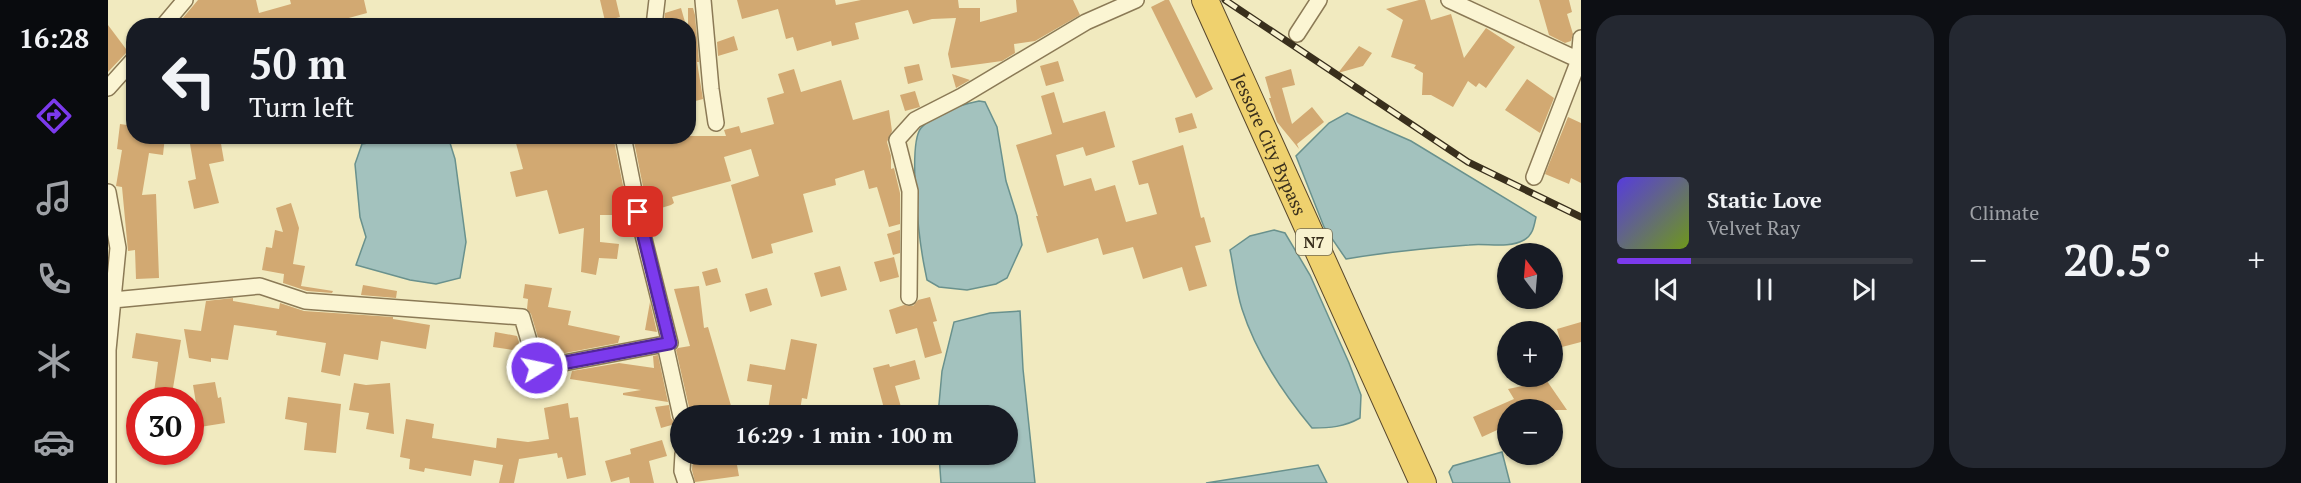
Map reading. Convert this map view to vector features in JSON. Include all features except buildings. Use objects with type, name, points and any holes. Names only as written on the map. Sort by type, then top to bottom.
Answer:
[{"type":"highway","name":"Jessore City Bypass","points":[[1205,0],[1423,483]]},
{"type":"street","points":[[170,18],[185,0]]},
{"type":"street","points":[[655,18],[657,0]]},
{"type":"street","points":[[703,0],[716,123]]},
{"type":"street","points":[[909,297],[910,191],[897,140],[915,120],[962,96],[1086,22],[1136,0]]},
{"type":"street","points":[[1297,34],[1319,0]]},
{"type":"street","points":[[1449,0],[1475,6],[1580,60]]},
{"type":"street","points":[[1534,177],[1580,60],[1581,38]]},
{"type":"street","points":[[108,88],[126,68]]},
{"type":"street","points":[[113,300],[260,286],[305,301],[522,317],[537,368],[670,343],[642,231],[625,144]]},
{"type":"street","points":[[108,192],[118,248],[108,350],[108,483]]},
{"type":"street","points":[[665,344],[679,405]]},
{"type":"street","points":[[682,465],[686,483]]},
{"type":"water","points":[[979,101],[985,102],[997,127],[1006,181],[1017,216],[1022,245],[1007,278],[996,284],[967,290],[939,287],[927,280],[923,258],[916,196],[917,138],[921,128],[933,118],[956,107]]},
{"type":"water","points":[[1347,113],[1411,141],[1536,217],[1531,233],[1518,243],[1438,247],[1346,259],[1324,227],[1296,156],[1329,123]]},
{"type":"water","points":[[362,144],[450,144],[455,159],[466,242],[460,278],[436,284],[410,280],[356,265],[366,237],[360,217],[355,164]]},
{"type":"water","points":[[1274,230],[1285,233],[1310,275],[1361,395],[1360,418],[1343,425],[1312,428],[1271,372],[1242,309],[1230,250],[1250,236]]},
{"type":"water","points":[[1020,311],[1023,369],[1035,483],[941,483],[940,465],[1018,465],[1018,405],[939,405],[942,371],[954,322],[990,313]]},
{"type":"water","points":[[1497,453],[1497,465],[1505,465],[1510,483],[1453,483],[1449,472],[1453,466]]},
{"type":"water","points":[[1318,465],[1327,483],[1206,483]]},
{"type":"railway","points":[[1225,0],[1468,162],[1581,217]]},
{"type":"route","points":[[537,368],[670,343],[638,212]]}]
